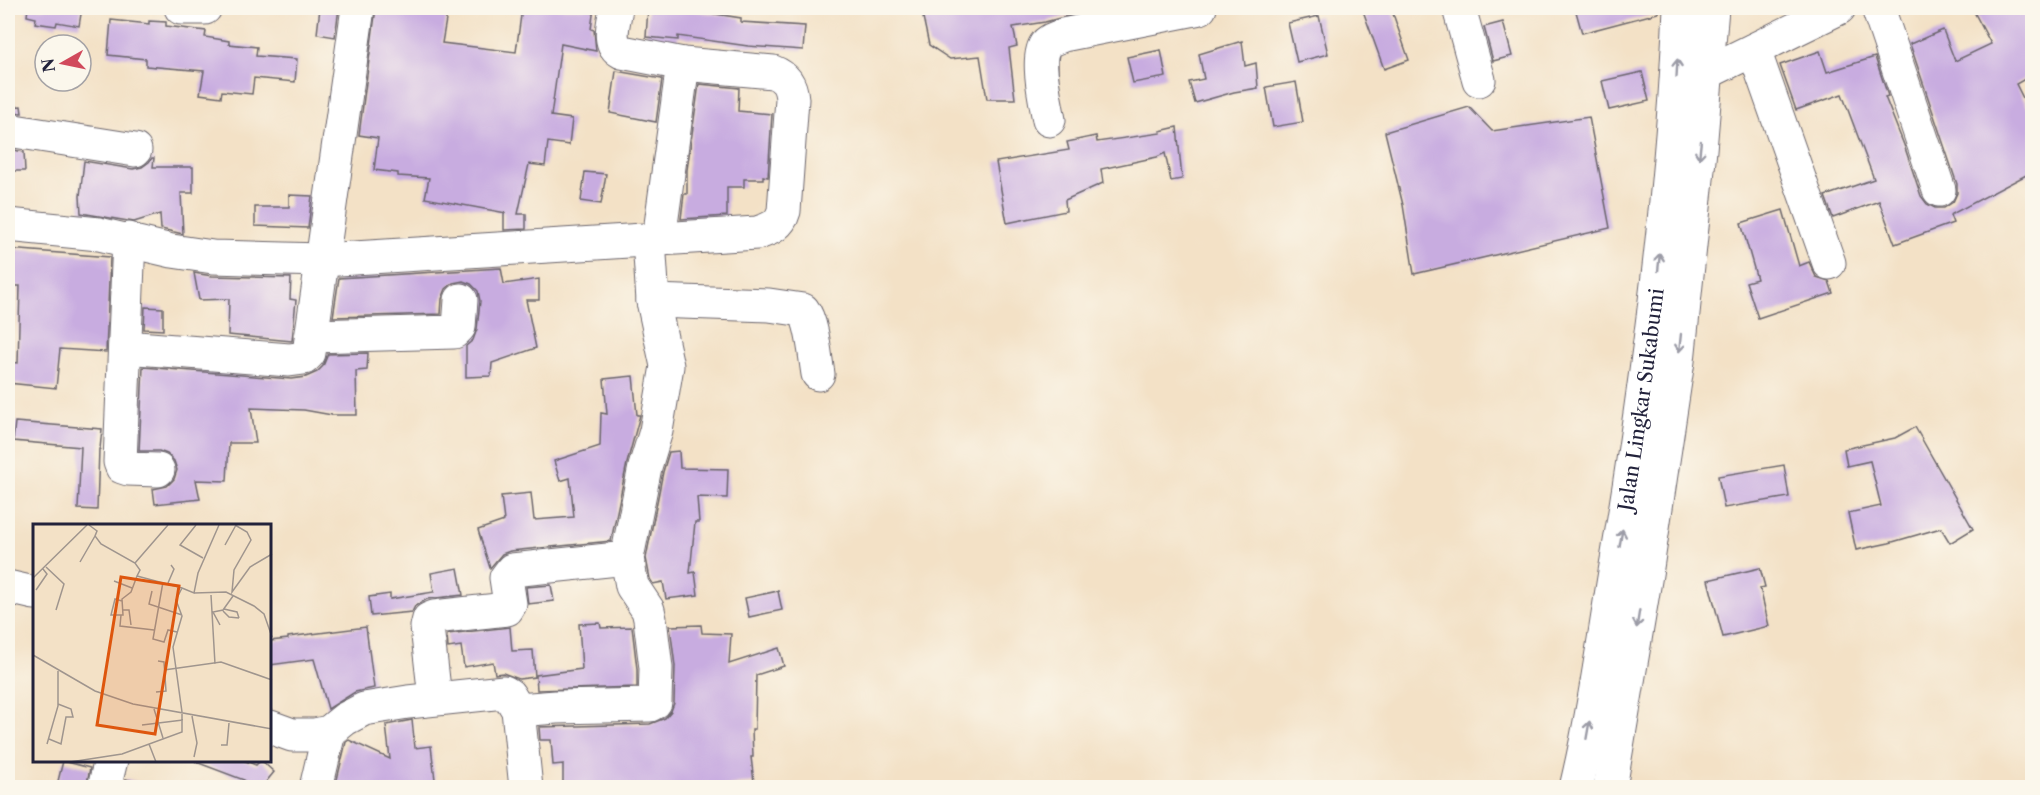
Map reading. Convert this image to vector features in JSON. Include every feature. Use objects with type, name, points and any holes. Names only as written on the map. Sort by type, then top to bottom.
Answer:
[{"type":"street","points":[[181,8],[205,8]]},
{"type":"street","points":[[125,347],[296,360],[304,358],[309,353],[358,8]]},
{"type":"street","points":[[8,225],[66,230],[213,257],[322,260],[757,232],[769,230],[777,225],[784,211],[792,99],[788,82],[781,75],[773,72],[683,64],[622,52],[616,49],[612,36],[616,8]]},
{"type":"street","points":[[1049,120],[1041,58],[1044,46],[1050,40],[1155,13],[1200,8]]},
{"type":"street","points":[[1460,8],[1479,80]]},
{"type":"street","name":"Jalan Lingkar Sukabumi","points":[[1576,788],[1584,754],[1618,556],[1649,355],[1671,150],[1680,8]]},
{"type":"street","name":"Jalan Lingkar Sukabumi","points":[[1610,788],[1646,574],[1678,362],[1708,72],[1712,8]]},
{"type":"street","points":[[1708,72],[1839,8]]},
{"type":"street","points":[[1878,8],[1939,190]]},
{"type":"street","points":[[1754,50],[1829,263]]},
{"type":"street","points":[[518,710],[654,704],[656,668],[651,619],[648,610],[632,586],[627,558],[645,467],[656,431],[667,366],[653,301],[654,239],[683,64]]},
{"type":"street","points":[[8,130],[135,150]]},
{"type":"street","points":[[129,240],[121,465],[128,469],[158,470]]},
{"type":"street","points":[[312,336],[454,332],[459,327],[460,300]]},
{"type":"street","points":[[653,301],[769,305],[803,310],[809,325],[818,374]]},
{"type":"street","points":[[435,698],[427,627],[429,620],[434,617],[507,609],[510,604],[506,578],[512,570],[627,558]]},
{"type":"street","points":[[8,587],[33,593]]},
{"type":"street","points":[[272,728],[291,735],[303,736],[329,732],[345,719],[364,709],[435,698],[504,692],[509,695],[518,710],[526,788]]},
{"type":"street","points":[[316,788],[329,732]]},
{"type":"street","points":[[104,788],[110,762]]},
{"type":"building","points":[[28,8],[82,8],[79,26],[57,22],[56,26],[35,23],[36,18],[27,16]]},
{"type":"building","points":[[320,8],[339,8],[335,37],[317,34]]},
{"type":"building","points":[[376,8],[426,10],[426,8],[448,8],[442,43],[516,52],[522,8],[594,8],[591,29],[594,30],[596,51],[561,44],[551,116],[572,119],[569,145],[548,142],[545,166],[529,164],[518,214],[526,214],[526,229],[504,230],[504,213],[506,213],[425,198],[429,178],[398,176],[398,173],[374,170],[378,138],[359,135]]},
{"type":"building","points":[[648,8],[677,8],[741,18],[741,22],[805,26],[803,50],[748,46],[678,36],[678,40],[646,37]]},
{"type":"building","points":[[921,8],[1074,8],[1075,14],[1013,27],[1017,46],[1009,48],[1015,99],[987,99],[980,56],[950,59],[929,45]]},
{"type":"building","points":[[1362,8],[1391,8],[1409,60],[1384,69]]},
{"type":"building","points":[[1575,8],[1658,8],[1658,13],[1582,33]]},
{"type":"building","points":[[1972,8],[2032,8],[2032,75],[2016,84],[2032,116],[2032,172],[1950,215],[1953,223],[1895,244],[1879,201],[1833,218],[1825,196],[1874,179],[1842,94],[1796,110],[1780,65],[1820,51],[1827,72],[1875,57],[1888,96],[1885,97],[1921,196],[1927,204],[1935,208],[1944,208],[1953,202],[1957,193],[1957,184],[1910,44],[1943,30],[1955,61],[1991,44]]},
{"type":"building","points":[[1319,16],[1328,54],[1297,62],[1288,23]]},
{"type":"building","points":[[111,20],[149,24],[149,21],[166,22],[166,26],[206,31],[205,37],[229,41],[229,44],[257,47],[256,56],[297,59],[295,82],[254,78],[252,94],[222,91],[221,97],[200,94],[204,71],[146,66],[146,59],[108,55]]},
{"type":"building","points":[[1503,22],[1512,56],[1493,61],[1484,27]]},
{"type":"building","points":[[1242,41],[1245,66],[1256,63],[1258,88],[1195,103],[1189,82],[1204,79],[1199,54]]},
{"type":"building","points":[[1161,50],[1166,77],[1133,83],[1127,57]]},
{"type":"building","points":[[616,71],[662,79],[656,122],[610,113]]},
{"type":"building","points":[[1642,72],[1649,101],[1609,110],[1602,81]]},
{"type":"building","points":[[1296,82],[1303,122],[1273,127],[1266,87]]},
{"type":"building","points":[[699,84],[739,88],[738,111],[772,114],[768,177],[744,179],[744,187],[727,187],[727,216],[681,219],[684,194],[687,194],[687,170]]},
{"type":"building","points":[[21,106],[22,113],[8,112],[8,107]]},
{"type":"building","points":[[1469,107],[1492,131],[1589,117],[1610,228],[1414,274],[1403,205],[1385,132]]},
{"type":"building","points":[[1177,127],[1182,179],[1171,181],[1165,153],[1157,157],[1101,169],[1103,183],[1065,200],[1066,211],[1007,223],[996,162],[1069,150],[1067,142],[1096,136],[1097,142],[1161,133],[1160,131]]},
{"type":"building","points":[[8,149],[24,152],[25,171],[8,171]]},
{"type":"building","points":[[154,158],[153,167],[193,167],[193,193],[181,193],[183,234],[161,229],[160,214],[134,222],[81,213],[80,196],[84,161],[133,169],[142,167]]},
{"type":"building","points":[[585,172],[606,174],[601,204],[581,201]]},
{"type":"building","points":[[289,195],[312,196],[308,228],[255,226],[255,207],[289,207]]},
{"type":"building","points":[[1783,210],[1799,266],[1809,262],[1816,277],[1829,281],[1833,293],[1758,318],[1746,282],[1757,279],[1741,223]]},
{"type":"building","points":[[8,249],[110,257],[106,352],[60,349],[56,388],[8,383],[8,362],[18,363],[20,286],[8,286]]},
{"type":"building","points":[[501,268],[504,284],[539,279],[539,300],[526,300],[536,348],[492,363],[491,376],[466,377],[466,346],[473,340],[477,329],[480,301],[478,291],[471,284],[463,281],[453,283],[446,289],[442,299],[441,314],[333,317],[339,278]]},
{"type":"building","points":[[194,273],[212,276],[291,278],[290,299],[296,300],[292,341],[228,335],[229,299],[199,300]]},
{"type":"building","points":[[145,307],[163,308],[163,330],[144,329]]},
{"type":"building","points":[[368,353],[367,370],[356,371],[357,415],[251,408],[256,443],[229,443],[227,481],[196,480],[200,499],[155,504],[153,489],[167,486],[174,479],[177,470],[174,461],[167,454],[159,451],[139,451],[143,367],[291,379],[306,377],[317,372],[323,366],[328,354]]},
{"type":"building","points":[[633,376],[637,415],[640,415],[627,463],[611,541],[510,551],[502,554],[490,568],[478,530],[504,521],[501,496],[531,493],[534,520],[574,517],[570,478],[560,481],[554,461],[600,446],[601,413],[607,414],[604,379]]},
{"type":"building","points":[[15,422],[102,429],[97,510],[78,509],[81,447],[13,441]]},
{"type":"building","points":[[1915,427],[1973,529],[1950,543],[1941,528],[1856,550],[1848,513],[1881,506],[1870,461],[1847,466],[1844,449],[1895,438]]},
{"type":"building","points":[[679,451],[680,468],[728,469],[727,498],[697,497],[699,522],[695,522],[690,573],[695,572],[698,595],[666,599],[663,582],[653,584],[650,579],[646,558],[669,452]]},
{"type":"building","points":[[1784,465],[1789,497],[1724,508],[1718,476]]},
{"type":"building","points":[[458,568],[463,595],[427,599],[415,606],[412,612],[371,616],[369,597],[390,594],[390,599],[434,592],[431,573]]},
{"type":"building","points":[[1760,568],[1765,587],[1760,588],[1769,626],[1723,637],[1708,580]]},
{"type":"building","points":[[551,585],[554,601],[528,604],[526,587]]},
{"type":"building","points":[[778,591],[782,610],[749,617],[745,598]]},
{"type":"building","points":[[600,623],[601,628],[632,627],[637,687],[537,690],[536,675],[582,669],[579,624]]},
{"type":"building","points":[[701,625],[702,633],[731,634],[729,664],[779,648],[784,666],[756,675],[755,729],[752,729],[753,757],[751,757],[754,782],[713,788],[563,788],[563,764],[553,765],[551,740],[540,740],[539,727],[650,724],[665,718],[674,703],[675,666],[670,626]]},
{"type":"building","points":[[366,627],[374,688],[355,692],[328,709],[314,659],[272,665],[272,641],[288,639],[288,637]]},
{"type":"building","points":[[510,627],[512,651],[533,650],[535,677],[519,679],[503,673],[495,674],[493,662],[464,667],[461,646],[448,648],[447,634]]},
{"type":"building","points":[[412,720],[415,748],[431,746],[436,788],[335,788],[346,742],[349,740],[390,759],[386,725]]},
{"type":"building","points":[[63,762],[90,768],[86,788],[61,788],[63,783],[58,781]]},
{"type":"building","points":[[196,762],[248,762],[256,765],[263,762],[274,772],[261,788],[237,788],[244,780]]},
{"type":"building","points":[[126,779],[140,783],[139,788],[123,788]]}]
